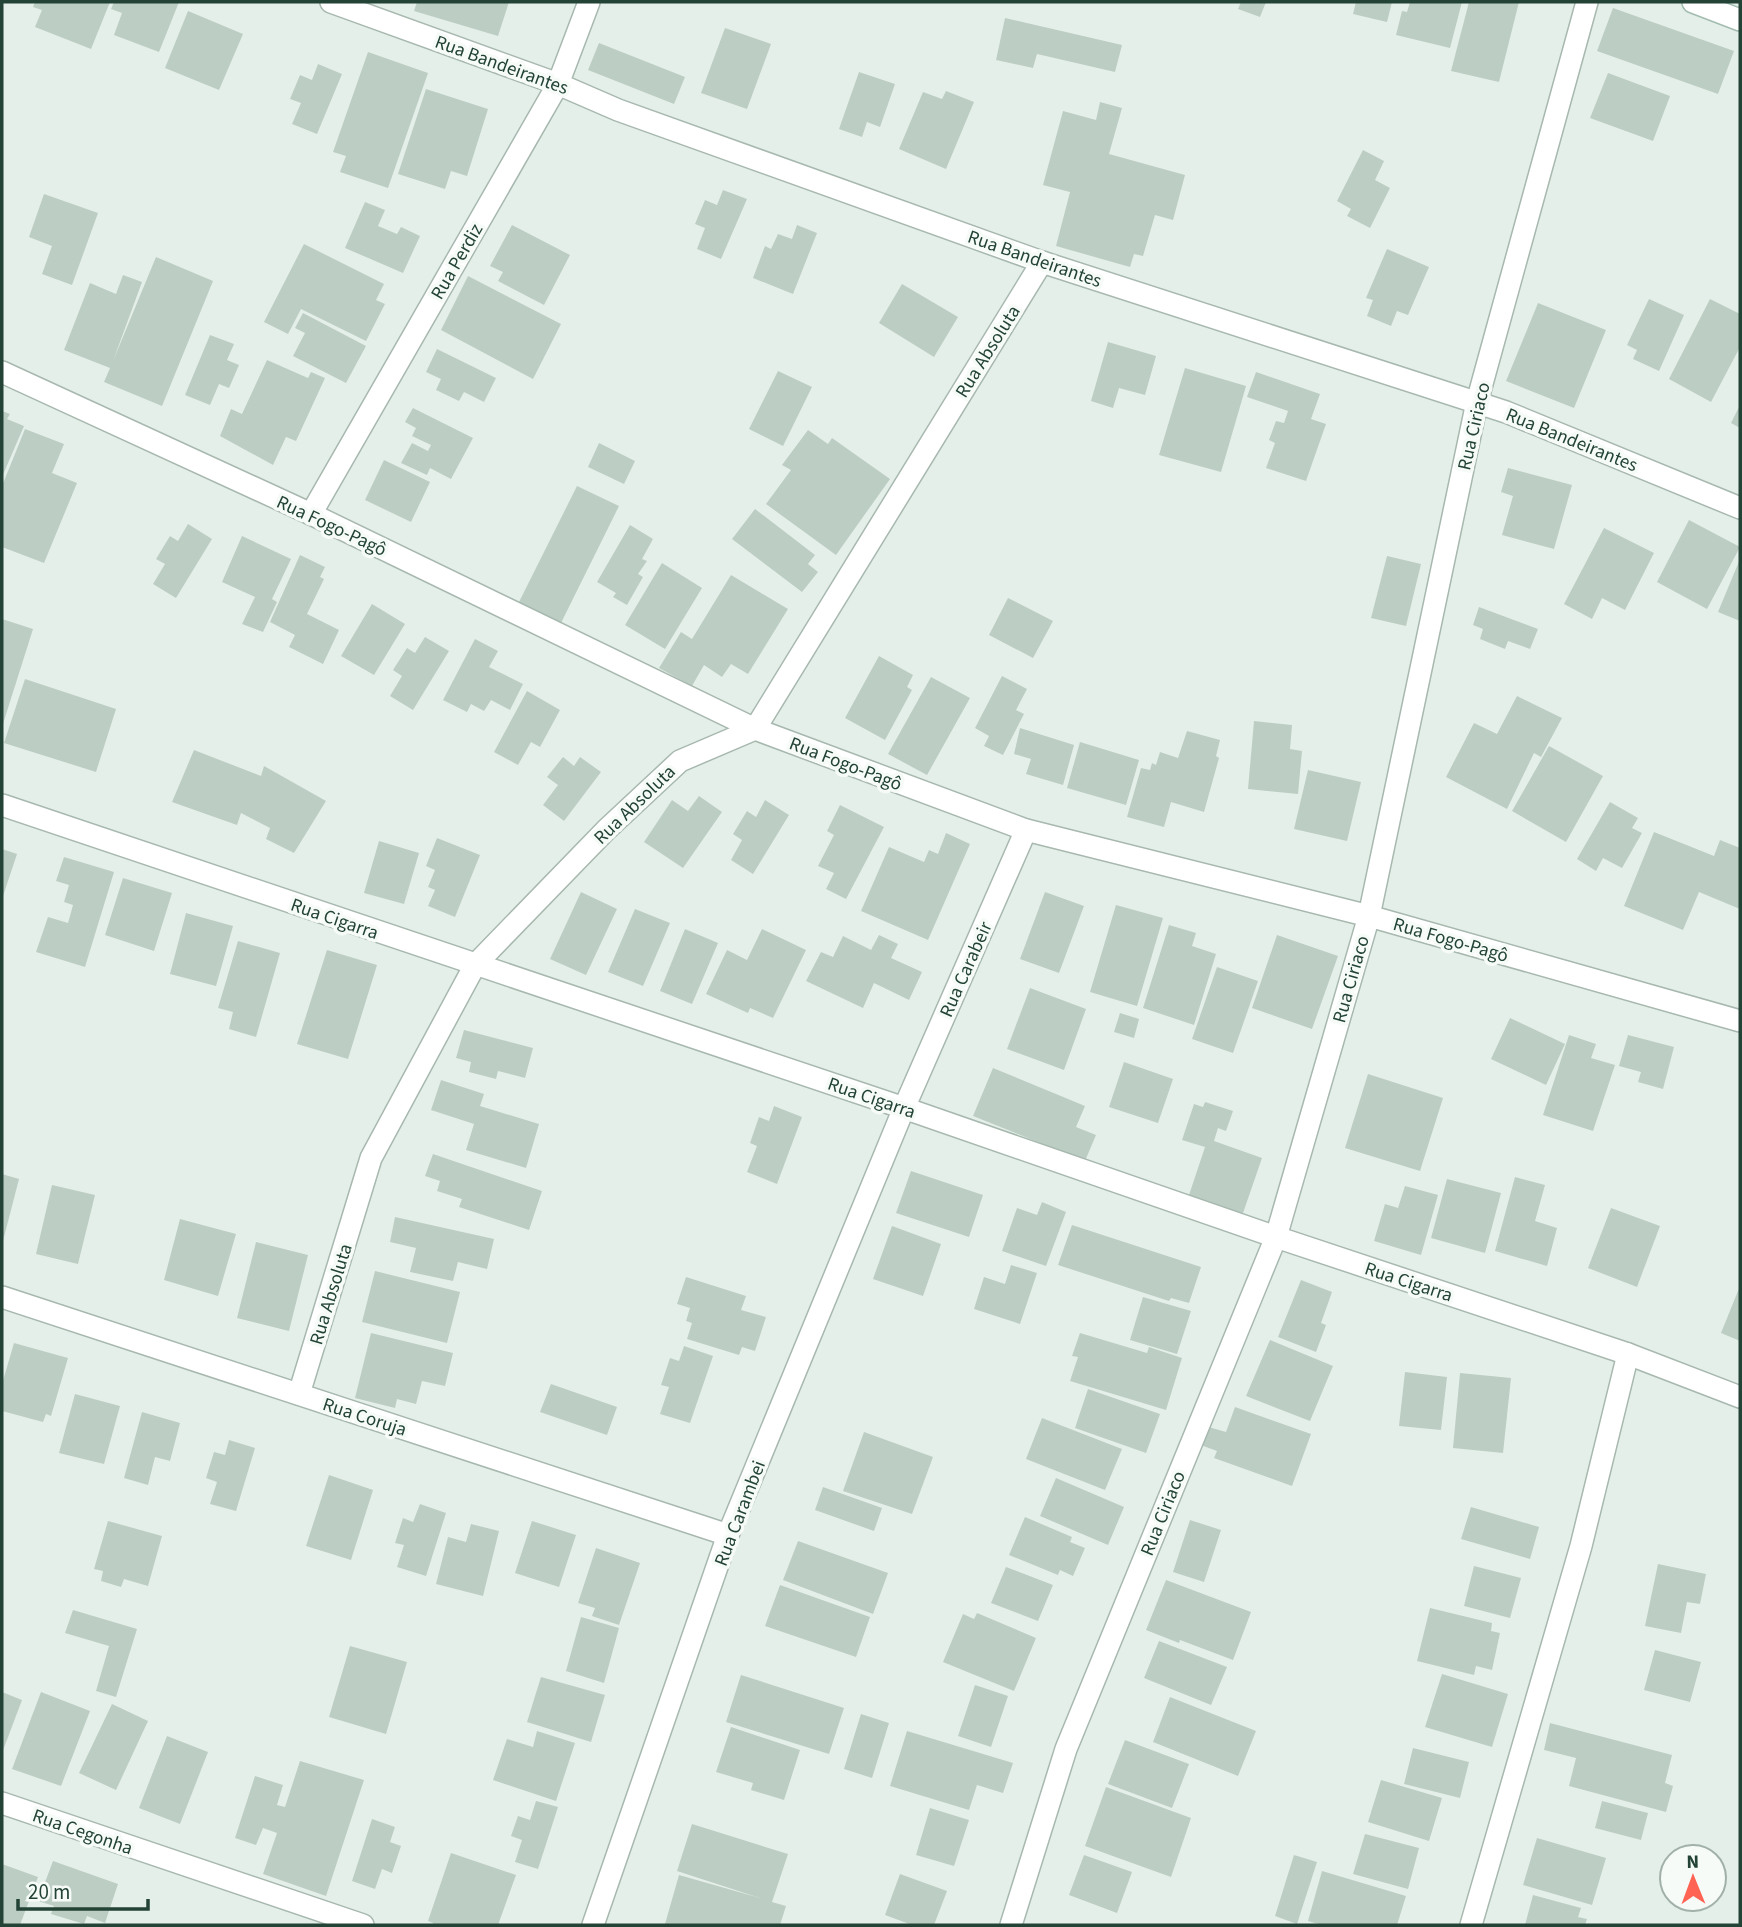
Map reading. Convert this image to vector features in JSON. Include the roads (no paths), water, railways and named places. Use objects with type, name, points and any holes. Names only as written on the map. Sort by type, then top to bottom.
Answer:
[{"type":"street","name":"Rua Bandeirantes","points":[[331,2],[558,84],[618,110],[1042,262],[1518,417],[1740,508]]},
{"type":"street","name":"Rua Perdiz","points":[[311,514],[558,84],[589,2]]},
{"type":"street","name":"Rua Ciriaco","points":[[1011,1925],[1066,1749],[1276,1237],[1369,916],[1476,402],[1587,2]]},
{"type":"street","points":[[1693,2],[1740,20]]},
{"type":"street","name":"Rua Absoluta","points":[[299,1394],[371,1158],[475,965],[606,830],[680,761],[755,729],[1042,262]]},
{"type":"street","name":"Rua Fogo-Pagô","points":[[2,372],[311,514],[755,729],[1026,831],[1369,916],[1740,1021]]},
{"type":"street","name":"Rua Cigarra","points":[[2,806],[1628,1354],[1740,1398]]},
{"type":"street","name":"Rua Carabeir","points":[[904,1108],[1026,831]]},
{"type":"street","name":"Rua Carambei","points":[[593,1925],[728,1535],[904,1108]]},
{"type":"street","name":"Rua Coruja","points":[[2,1297],[728,1535]]},
{"type":"street","points":[[1471,1925],[1581,1546],[1628,1354]]},
{"type":"street","name":"Rua Cegonha","points":[[2,1803],[363,1925]]}]
